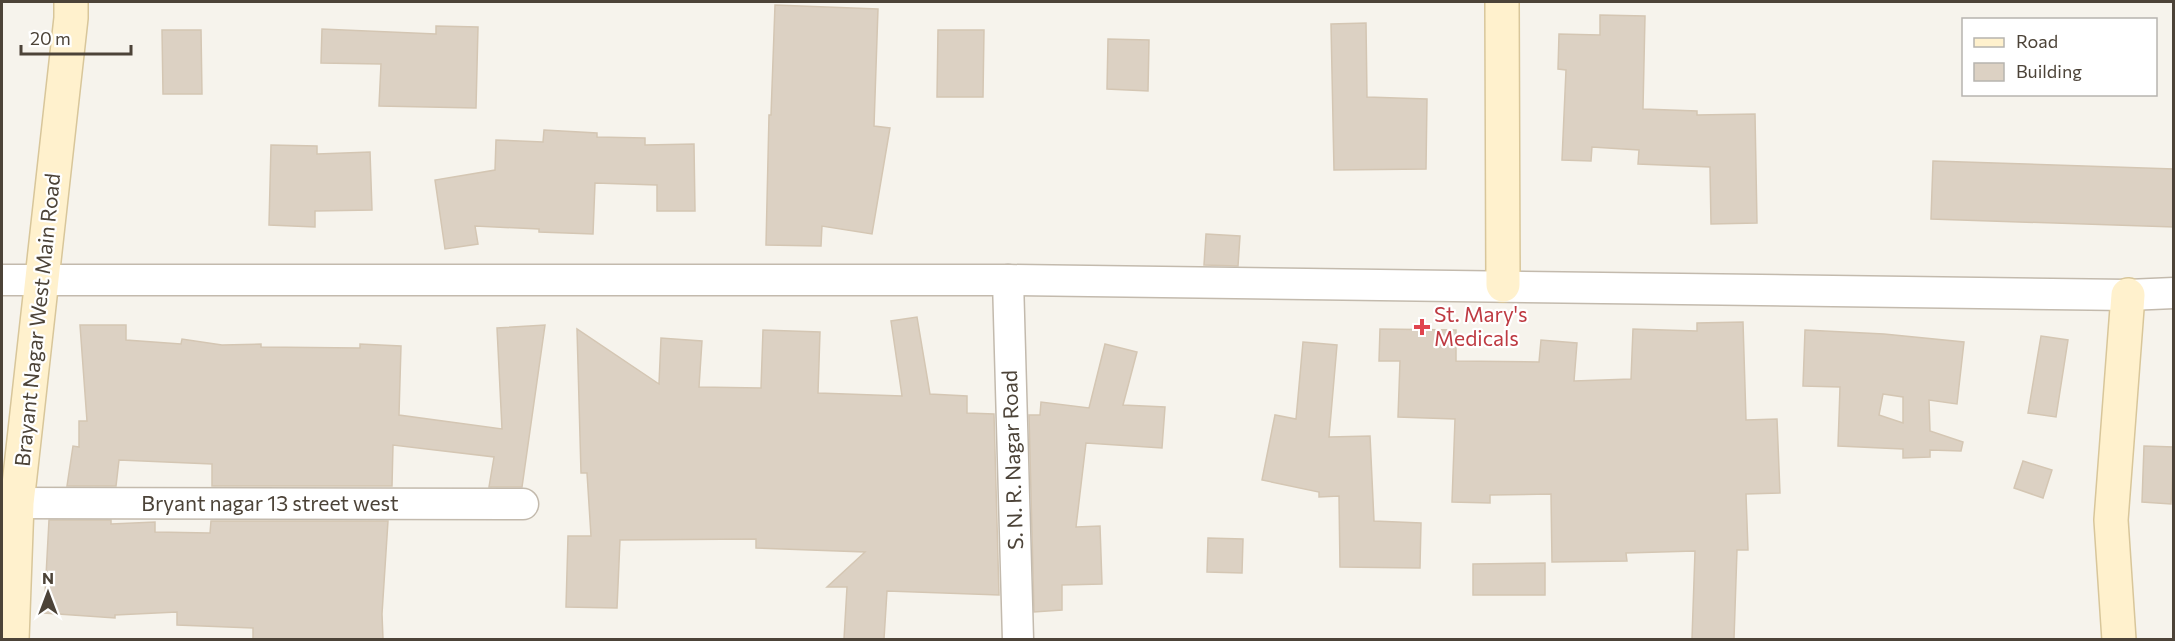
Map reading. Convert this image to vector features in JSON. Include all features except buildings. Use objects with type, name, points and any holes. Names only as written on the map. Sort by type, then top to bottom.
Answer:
[{"type":"street","name":"Brayant Nagar West Main Road","points":[[12,639],[10,503],[42,280],[71,2]]},
{"type":"street","points":[[1502,2],[1503,285]]},
{"type":"street","points":[[2,280],[1008,280],[2128,295],[2174,293]]},
{"type":"street","name":"S. N. R. Nagar Road","points":[[1008,280],[1018,639]]},
{"type":"street","points":[[2119,639],[2111,520],[2128,295]]},
{"type":"street","name":"Bryant nagar 13 street west","points":[[10,503],[523,504]]},
{"type":"place","name":"St. Mary's Medicals","points":[[1422,327]]}]
